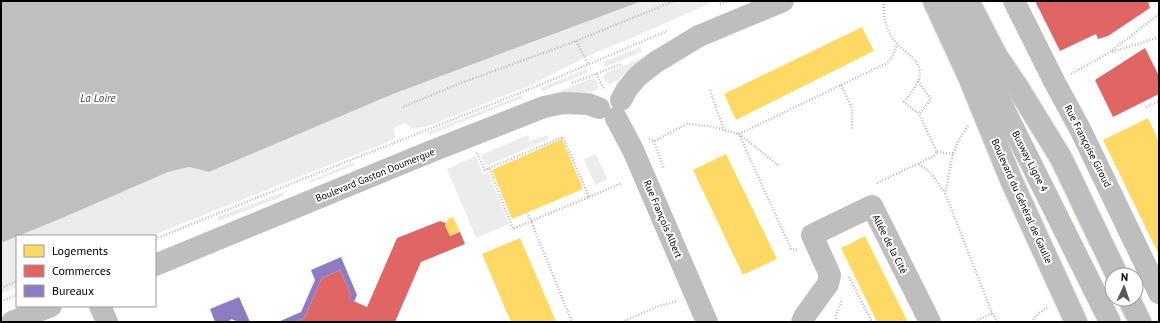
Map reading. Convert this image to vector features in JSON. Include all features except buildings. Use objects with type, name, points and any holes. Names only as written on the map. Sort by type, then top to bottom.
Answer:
[{"type":"street","points":[[611,105],[638,76],[656,62],[699,36],[783,1]]},
{"type":"street","points":[[934,1],[982,66],[1018,88],[1061,158],[1113,267]]},
{"type":"street","name":"Busway Ligne 4","points":[[950,1],[1110,322]]},
{"type":"street","points":[[968,1],[982,66]]},
{"type":"street","name":"Rue Françoise Giroud","points":[[1014,1],[1080,129],[1159,293]]},
{"type":"street","name":"Boulevard du Général de Gaulle","points":[[982,66],[983,111],[1012,182],[1076,322]]},
{"type":"street","name":"Boulevard Gaston Doumergue","points":[[156,265],[544,107],[564,103],[611,105]]},
{"type":"street","name":"Rue François Albert","points":[[611,105],[633,150],[706,322]]},
{"type":"street","name":"Allée de la Cité","points":[[802,322],[828,284],[830,275],[812,235],[872,206],[930,322]]},
{"type":"street","points":[[12,322],[49,307]]},
{"type":"street","points":[[100,307],[107,322]]},
{"type":"street","points":[[1133,307],[1140,322]]},
{"type":"path","points":[[403,107],[461,83],[576,41],[674,1]]},
{"type":"path","points":[[718,5],[727,1]]},
{"type":"path","points":[[884,1],[883,8],[887,30],[897,44],[912,56],[920,71],[917,85],[904,102],[919,114],[937,152]]},
{"type":"path","points":[[1055,83],[1110,52],[1159,14]]},
{"type":"path","points":[[156,239],[589,65],[624,48],[670,29]]},
{"type":"path","points":[[1110,52],[1159,36]]},
{"type":"path","points":[[576,41],[589,65]]},
{"type":"path","points":[[739,134],[887,63],[891,59],[897,44]]},
{"type":"path","points":[[596,74],[611,105]]},
{"type":"path","points":[[918,80],[931,99],[919,114]]},
{"type":"path","points":[[841,85],[852,108],[852,130]]},
{"type":"path","points":[[710,90],[725,130]]},
{"type":"path","points":[[1146,107],[1159,101]]},
{"type":"path","points":[[945,193],[949,182],[953,154],[964,131],[971,121],[983,111]]},
{"type":"path","points":[[654,141],[687,124],[709,126],[739,134],[778,165]]},
{"type":"path","points":[[739,134],[791,249],[820,252]]},
{"type":"path","points":[[467,138],[477,151],[485,170],[563,137],[589,197]]},
{"type":"path","points":[[937,152],[953,154]]},
{"type":"path","points":[[877,183],[919,164],[934,156],[937,152]]},
{"type":"path","points":[[919,164],[934,176],[937,184],[945,193],[992,313],[998,322]]},
{"type":"path","points":[[489,168],[513,229],[622,183]]},
{"type":"path","points":[[527,213],[572,322]]},
{"type":"path","points":[[849,277],[872,322]]},
{"type":"path","points":[[1,288],[16,281]]},
{"type":"path","points":[[849,287],[853,284]]},
{"type":"path","points":[[1,301],[16,294]]},
{"type":"path","points":[[836,322],[836,315],[843,297]]},
{"type":"path","points":[[622,322],[678,300]]},
{"type":"path","points":[[1031,322],[1039,313],[1053,304]]},
{"type":"path","points":[[975,322],[992,313]]},
{"type":"shaded area","points":[[642,1],[715,1],[590,55],[529,86],[426,127],[411,128],[405,123],[394,128],[395,139],[154,235],[20,235],[168,172],[189,167],[209,172],[393,94]]},
{"type":"shaded area","points":[[640,47],[642,52],[605,67],[603,62]]},
{"type":"shaded area","points":[[644,57],[645,58],[618,80],[610,84],[606,83],[603,76],[606,73]]},
{"type":"shaded area","points":[[586,69],[587,73],[542,91],[540,88]]},
{"type":"shaded area","points":[[593,78],[598,87],[594,91],[545,97]]},
{"type":"shaded area","points":[[521,95],[523,98],[429,135],[428,132]]},
{"type":"shaded area","points":[[528,135],[530,141],[548,135],[549,139],[486,166],[481,155]]},
{"type":"shaded area","points":[[596,154],[607,179],[595,185],[584,159]]},
{"type":"shaded area","points":[[476,156],[483,174],[488,172],[509,224],[476,238],[447,169]]},
{"type":"shaded area","points":[[354,162],[355,165],[310,183],[309,181]]},
{"type":"shaded area","points":[[283,192],[284,196],[219,221],[217,217]]},
{"type":"shaded area","points":[[16,237],[16,287],[1,294],[1,243]]},
{"type":"water","name":"La Loire","points":[[1,1],[642,1],[393,94],[209,172],[189,167],[168,172],[62,218],[21,235],[16,235],[16,237],[1,243]]}]
